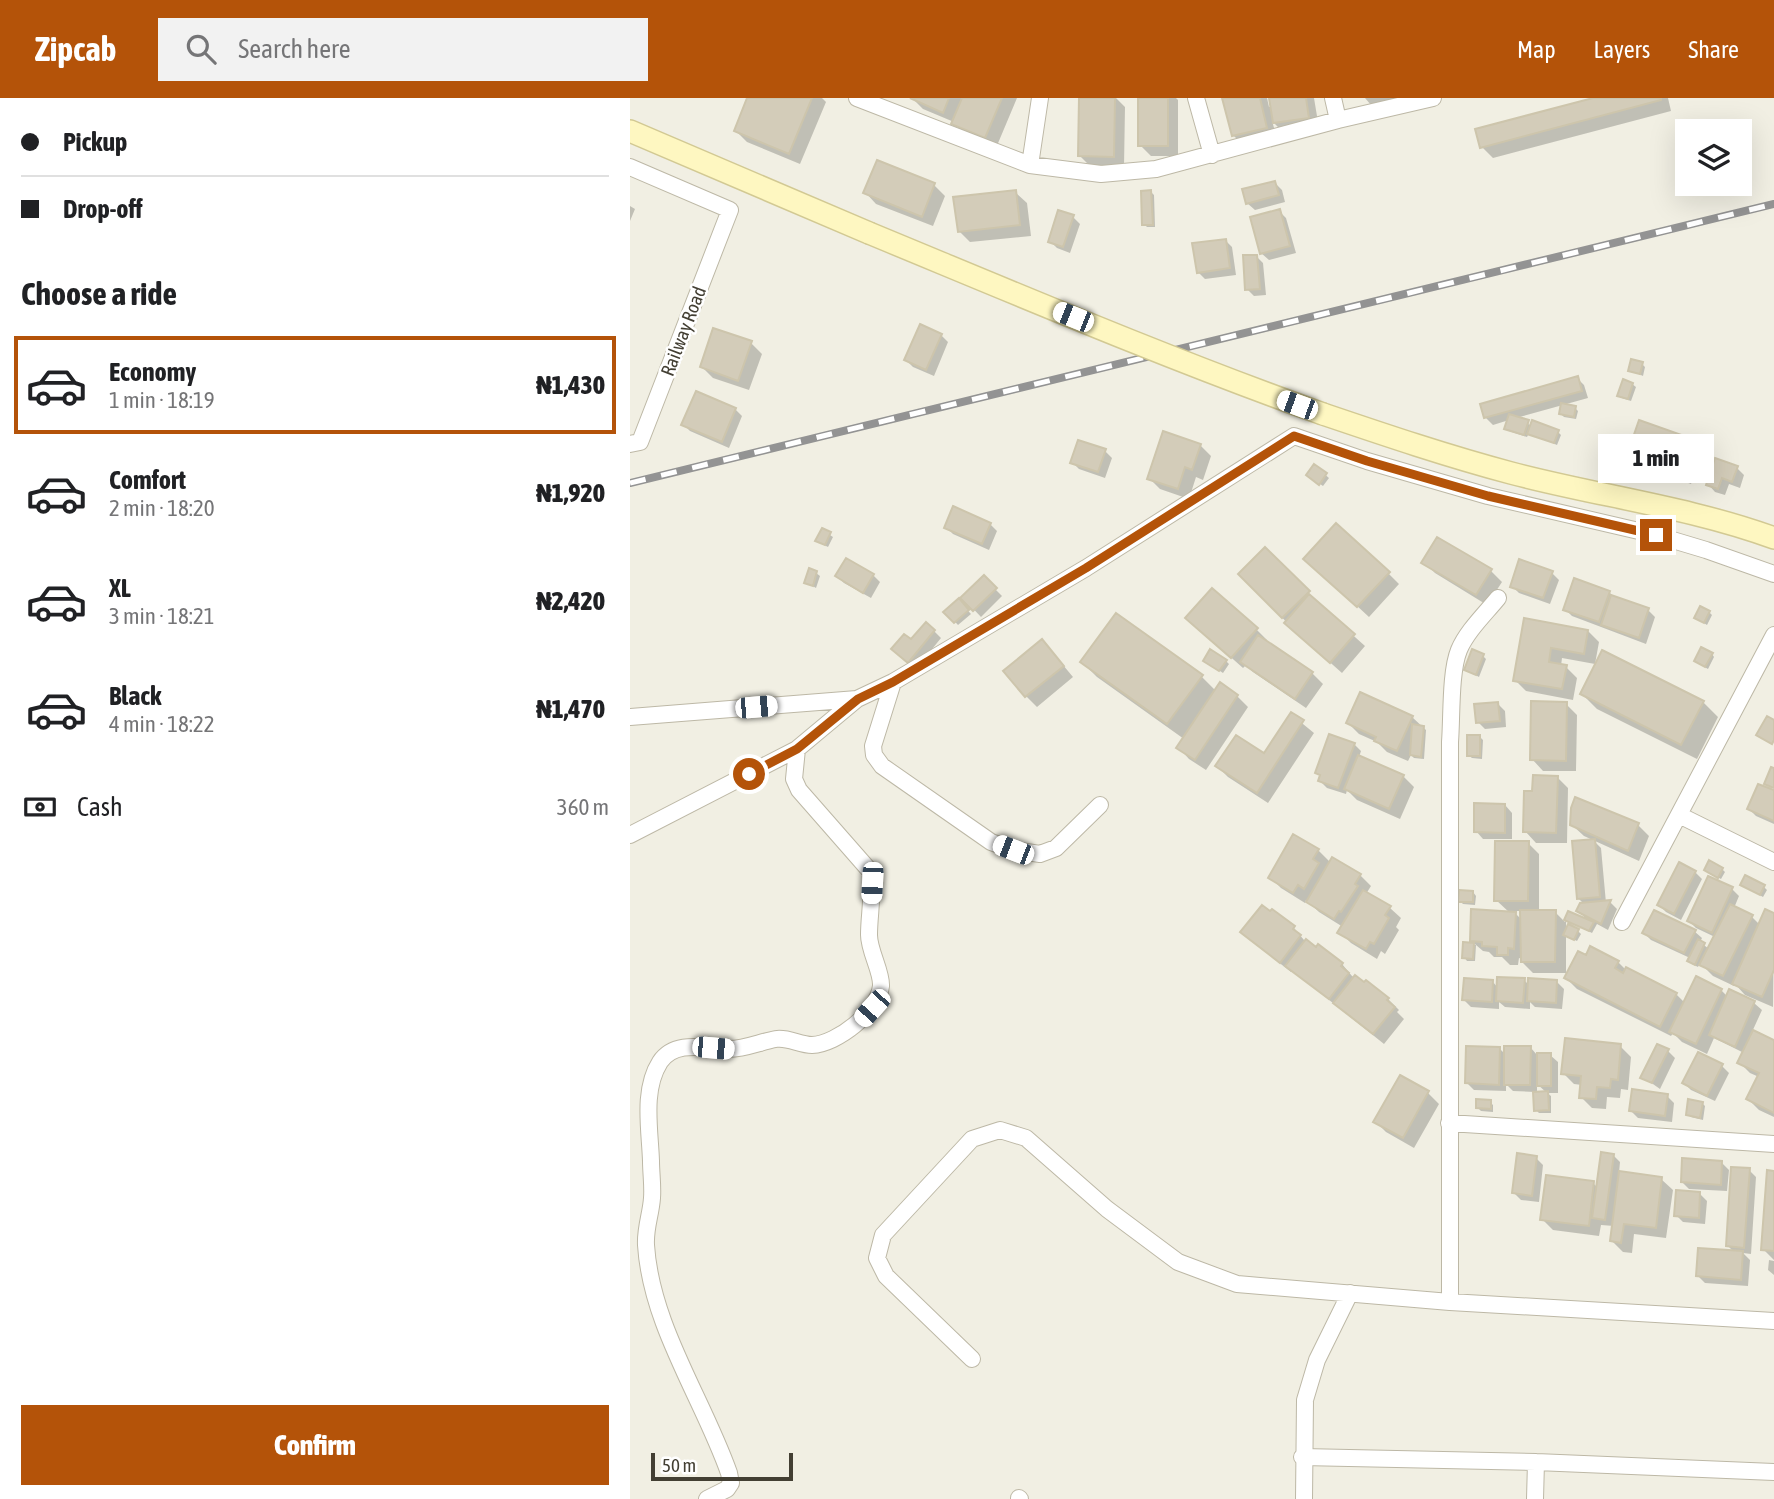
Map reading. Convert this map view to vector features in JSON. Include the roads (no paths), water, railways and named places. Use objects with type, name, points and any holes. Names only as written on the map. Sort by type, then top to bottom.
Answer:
[{"type":"main road","points":[[630,131],[1156,351],[1323,414],[1511,473],[1661,506],[1751,529],[1774,538]]},
{"type":"street","points":[[1030,165],[1040,98]]},
{"type":"street","points":[[1196,98],[1212,155]]},
{"type":"street","points":[[1333,98],[1338,120]]},
{"type":"street","points":[[866,100],[1030,165],[1101,174],[1156,169],[1338,120],[1433,98]]},
{"type":"street","name":"Railway Road","points":[[630,167],[730,210],[640,442],[630,444]]},
{"type":"street","points":[[630,835],[797,749],[858,699],[893,682],[1086,568],[1294,436],[1367,461],[1488,496],[1656,535],[1774,575]]},
{"type":"street","points":[[1656,535],[1661,506]]},
{"type":"street","points":[[1450,1302],[1450,742],[1455,664],[1459,649],[1498,598]]},
{"type":"street","points":[[1622,922],[1774,635]]},
{"type":"street","points":[[893,682],[873,746],[874,755],[882,766],[990,842],[1013,850],[1040,854],[1056,848],[1100,805]]},
{"type":"street","points":[[630,717],[858,699]]},
{"type":"street","points":[[706,1499],[727,1489],[731,1483],[671,1340],[652,1281],[646,1245],[646,1224],[652,1198],[649,1104],[652,1084],[661,1060],[685,1046],[732,1049],[777,1039],[808,1045],[820,1044],[857,1024],[872,1008],[881,986],[869,938],[872,883],[870,871],[799,790],[794,779],[797,749]]},
{"type":"street","points":[[1679,815],[1774,862]]},
{"type":"street","points":[[1449,1123],[1774,1144]]},
{"type":"street","points":[[972,1359],[886,1276],[877,1258],[883,1235],[972,1139],[1000,1130],[1027,1138],[1107,1209],[1178,1262],[1237,1284],[1450,1302],[1774,1321]]},
{"type":"street","points":[[1304,1499],[1305,1400],[1317,1360],[1350,1293]]},
{"type":"street","points":[[1303,1457],[1536,1462],[1774,1472]]},
{"type":"street","points":[[1535,1499],[1536,1462]]},
{"type":"railway","points":[[630,483],[1774,204]]}]
